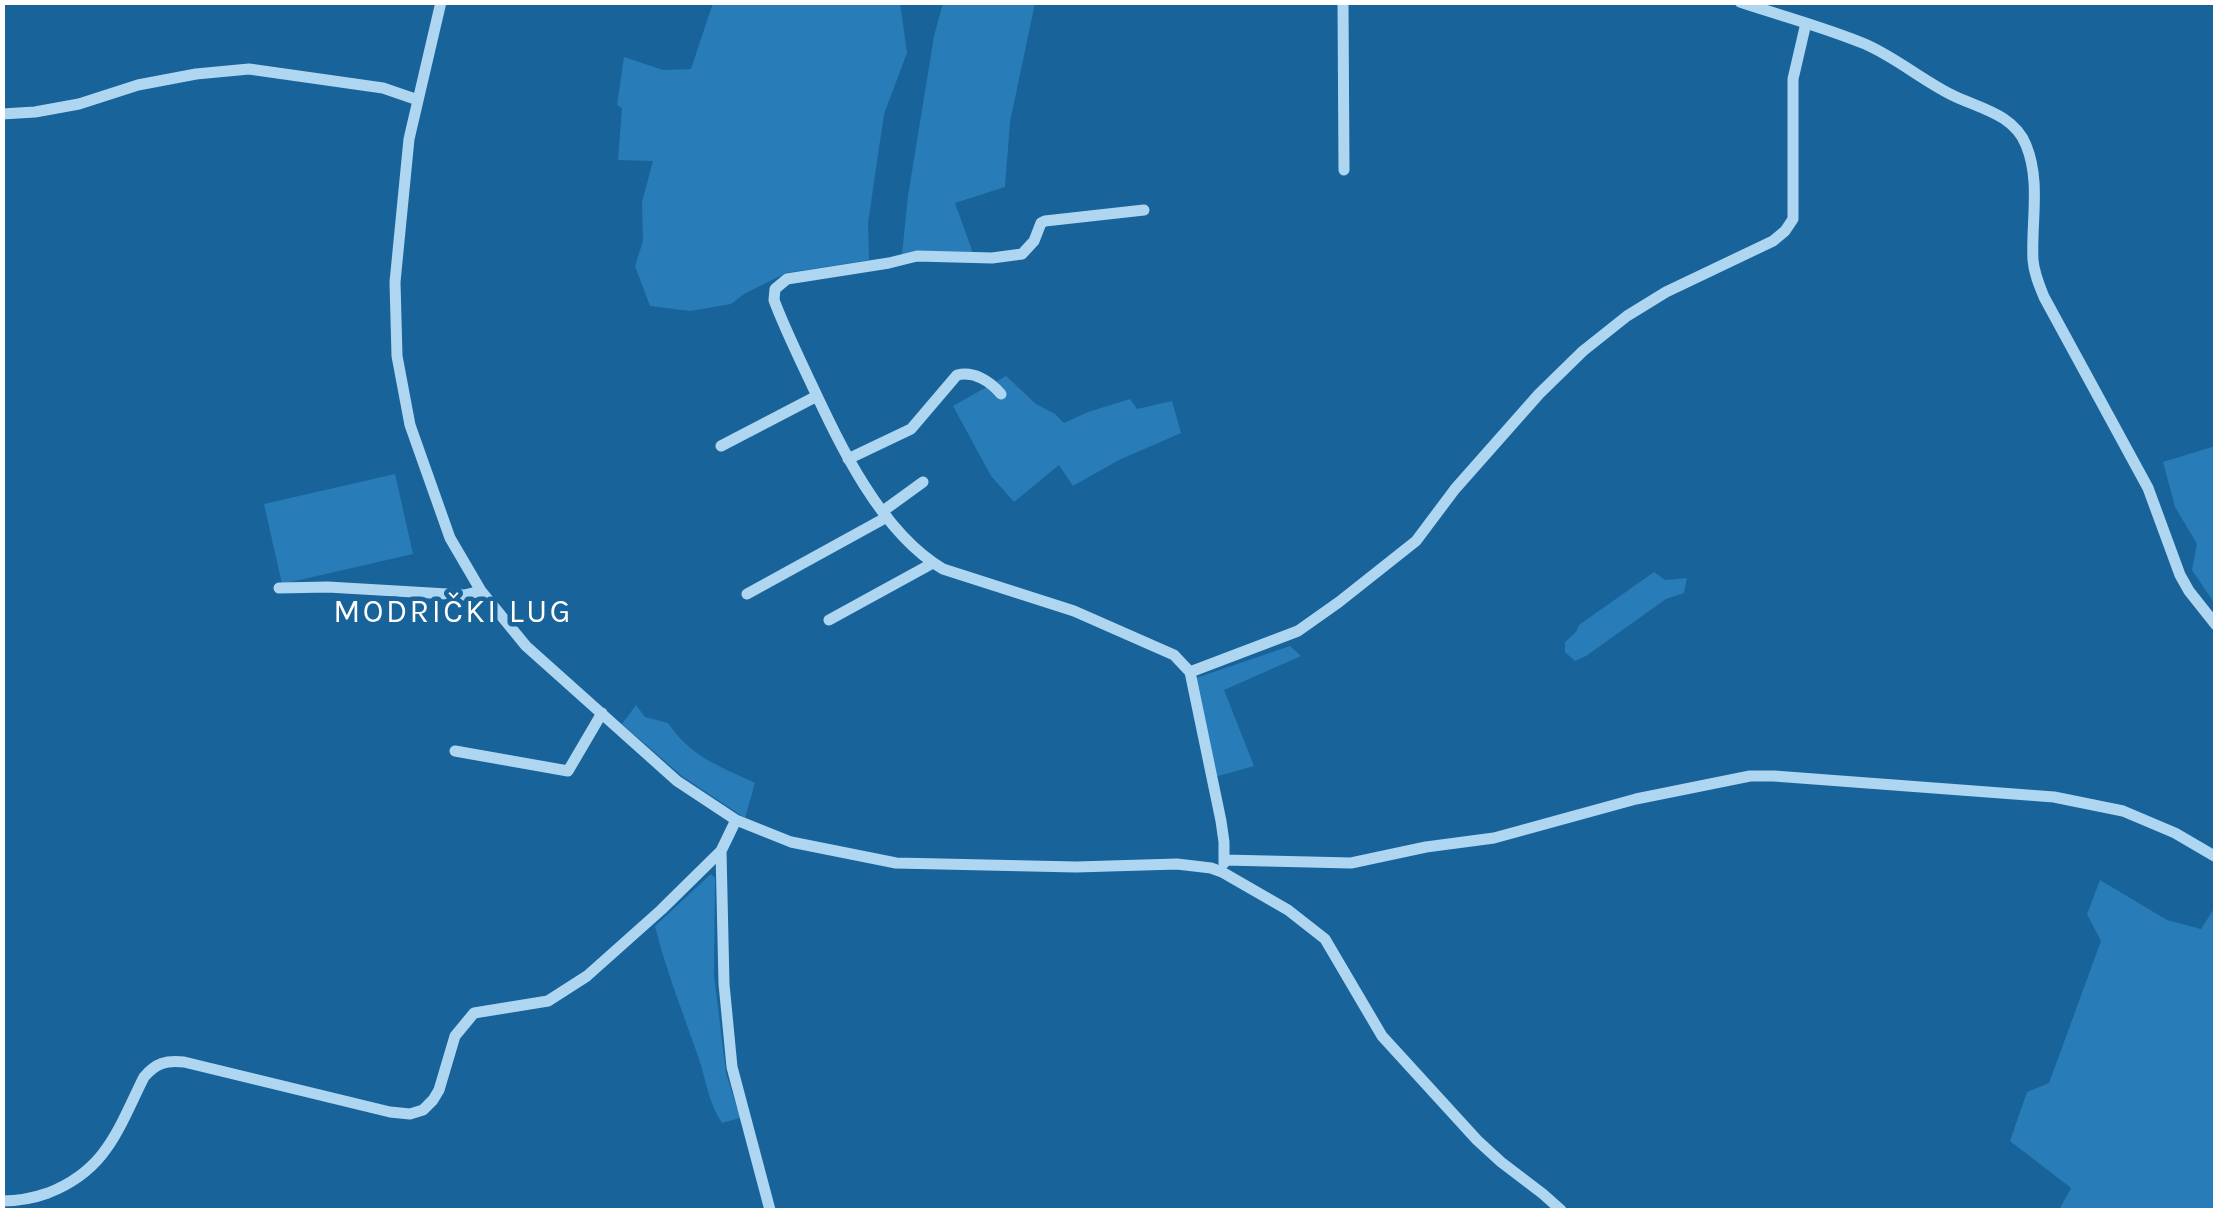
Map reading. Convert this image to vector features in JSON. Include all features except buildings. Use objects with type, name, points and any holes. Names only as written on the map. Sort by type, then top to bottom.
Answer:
[{"type":"street","points":[[441,2],[409,139],[394,282],[397,356],[410,424],[450,538],[480,591],[526,646],[677,781],[736,820],[791,842],[896,863],[1076,868],[1352,863],[1494,838],[1653,796],[1750,776],[1774,776],[2054,797],[2123,810],[2175,833],[2216,858]]},
{"type":"street","points":[[1343,2],[1344,170]]},
{"type":"street","points":[[1740,2],[1868,45],[1952,95],[1995,114],[2019,132],[2032,164],[2034,265],[2044,297],[2148,488],[2180,575],[2216,624]]},
{"type":"street","points":[[1190,672],[1298,632],[1416,541],[1455,489],[1539,394],[1583,351],[1666,292],[1755,250],[1785,231],[1792,219],[1793,79],[1806,23]]},
{"type":"street","points":[[2,114],[79,104],[138,86],[249,68],[382,88],[418,100]]},
{"type":"street","points":[[1144,210],[1044,221],[1034,242],[1022,254],[992,258],[918,256],[781,281],[774,300],[848,460],[885,514],[933,563],[1074,611],[1174,654],[1190,672],[1221,822],[1223,866]]},
{"type":"street","points":[[848,460],[911,430],[957,376],[975,375],[1001,394]]},
{"type":"street","points":[[721,446],[817,396]]},
{"type":"street","points":[[747,594],[885,514],[923,482]]},
{"type":"street","points":[[829,620],[933,563]]},
{"type":"street","points":[[280,588],[328,586],[464,595],[480,591]]},
{"type":"street","points":[[455,751],[568,771],[602,713]]},
{"type":"street","points":[[2,1201],[42,1195],[72,1183],[94,1167],[144,1076],[167,1060],[390,1112],[410,1114],[424,1110],[439,1090],[455,1036],[474,1012],[538,1004],[568,990],[610,957],[721,850],[736,820]]},
{"type":"street","points":[[721,850],[724,984],[732,1066],[770,1210]]},
{"type":"street","points":[[1223,866],[1326,938],[1382,1036],[1477,1140],[1561,1210]]},
{"type":"shaded area","points":[[713,3],[900,3],[907,53],[884,114],[868,223],[869,260],[786,273],[731,304],[690,311],[650,306],[635,266],[643,241],[642,202],[653,161],[618,160],[622,108],[617,105],[624,57],[663,70],[691,69]]},
{"type":"shaded area","points":[[943,3],[1035,3],[1010,122],[1005,187],[955,203],[974,256],[938,251],[902,254],[934,36]]},
{"type":"shaded area","points":[[1006,376],[1064,423],[1130,399],[1137,409],[1172,401],[1181,433],[1119,460],[1073,486],[1059,465],[1014,502],[991,476],[953,406]]},
{"type":"shaded area","points":[[2215,446],[2215,604],[2192,570],[2197,544],[2175,507],[2163,462]]},
{"type":"shaded area","points":[[395,474],[413,554],[282,584],[264,504]]},
{"type":"shaded area","points":[[1654,572],[1665,580],[1687,578],[1684,593],[1666,599],[1586,656],[1575,661],[1565,652],[1565,642],[1579,625]]},
{"type":"shaded area","points":[[1290,646],[1301,656],[1224,690],[1254,766],[1211,778],[1196,678]]},
{"type":"shaded area","points":[[636,705],[645,717],[668,723],[687,745],[707,759],[755,783],[745,818],[682,776],[622,724]]},
{"type":"shaded area","points":[[711,874],[715,878],[714,975],[726,1073],[740,1118],[722,1123],[710,1099],[655,926]]},
{"type":"shaded area","points":[[2100,880],[2167,920],[2201,929],[2215,907],[2215,1210],[2059,1210],[2071,1188],[2010,1141],[2027,1092],[2049,1083],[2101,941],[2087,914]]},
{"type":"district","name":"MODRIČKI LUG","points":[[453,613]]}]
